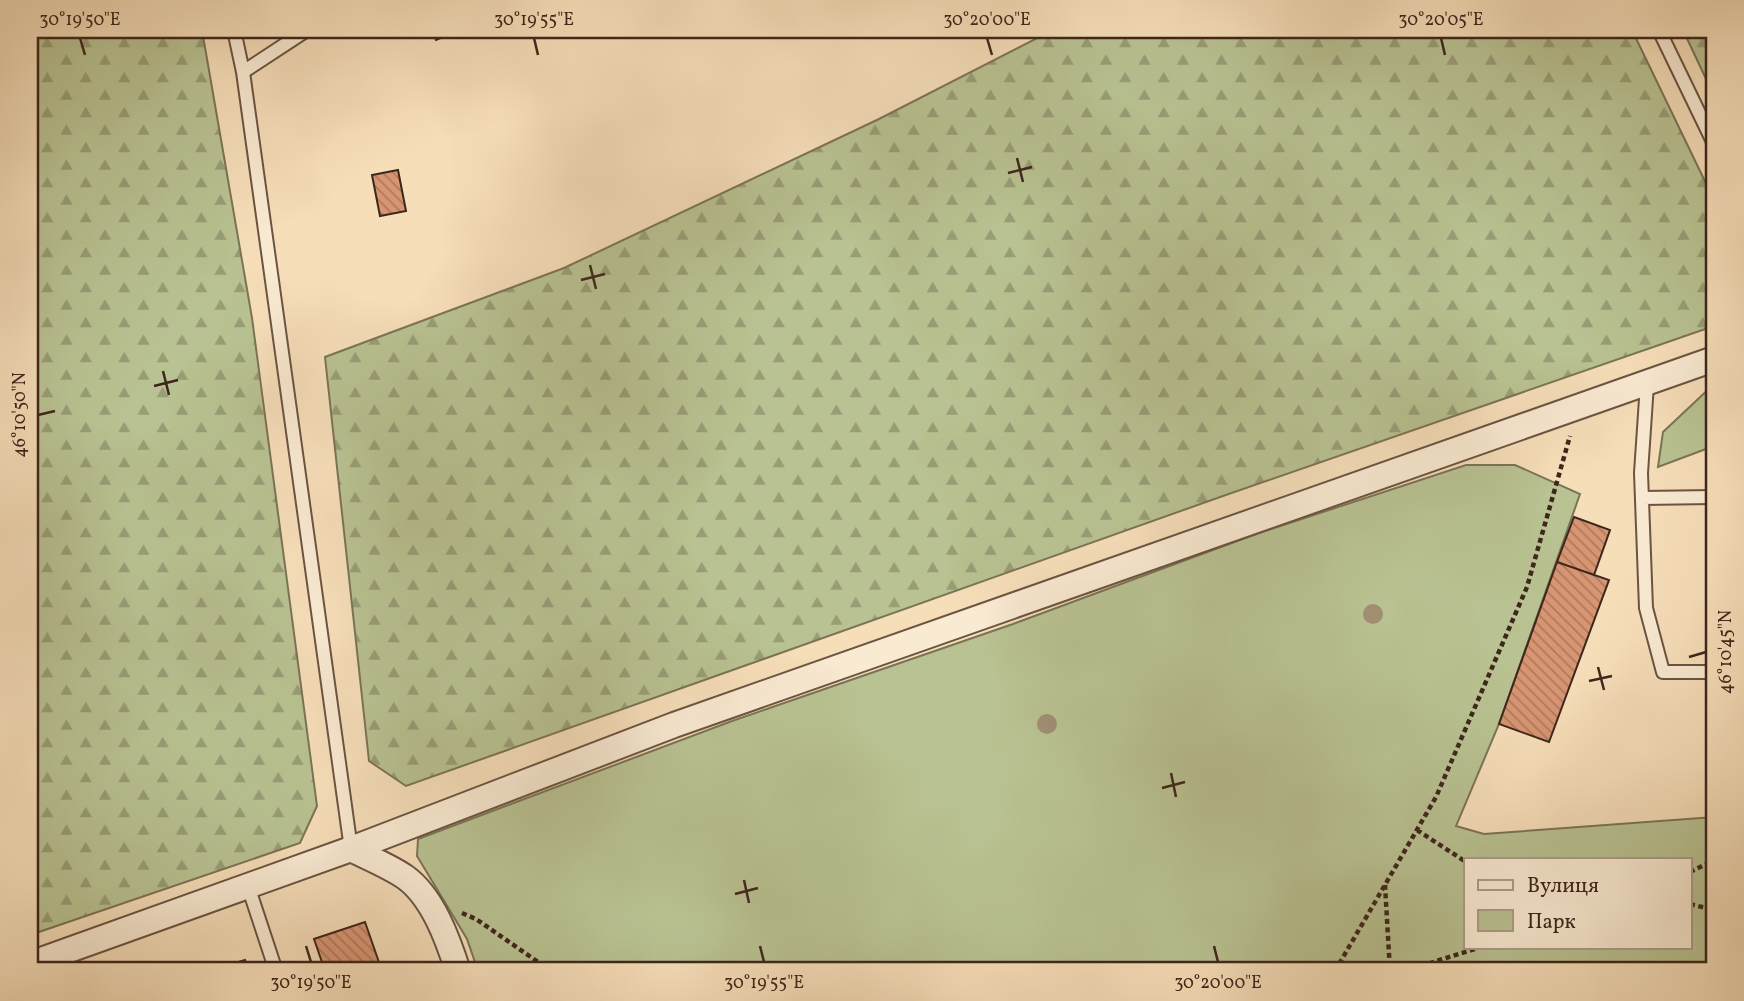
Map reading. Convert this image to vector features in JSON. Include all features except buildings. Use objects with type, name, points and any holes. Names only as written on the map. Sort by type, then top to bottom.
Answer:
[{"type":"street","points":[[30,964],[351,849],[674,726],[1714,359]]},
{"type":"street","points":[[351,849],[407,878],[445,930],[458,971]]},
{"type":"lane","points":[[234,30],[243,72],[351,849]]},
{"type":"lane","points":[[243,72],[307,30]]},
{"type":"lane","points":[[1659,30],[1714,144]]},
{"type":"lane","points":[[1647,384],[1641,473],[1646,608],[1663,672],[1714,672]]},
{"type":"lane","points":[[1642,498],[1714,497]]},
{"type":"lane","points":[[248,886],[276,971]]},
{"type":"path","points":[[1335,971],[1436,797],[1527,587],[1579,408]]},
{"type":"path","points":[[1416,830],[1464,861]]},
{"type":"path","points":[[1692,871],[1714,860]]},
{"type":"path","points":[[1385,884],[1390,971]]},
{"type":"path","points":[[423,897],[476,919],[551,971]]},
{"type":"path","points":[[1692,904],[1714,910]]},
{"type":"path","points":[[1405,971],[1478,948]]},
{"type":"green space","points":[[30,30],[202,30],[252,318],[317,806],[300,843],[30,935]]},
{"type":"green space","points":[[1053,30],[1632,30],[1714,200],[1714,326],[1223,496],[406,786],[369,761],[325,357],[564,268],[879,119]]},
{"type":"green space","points":[[1683,30],[1714,30],[1714,96]]},
{"type":"green space","points":[[1714,384],[1714,446],[1658,467],[1663,432]]},
{"type":"green space","points":[[1466,465],[1515,465],[1580,494],[1499,724],[1456,826],[1484,834],[1714,817],[1714,971],[478,971],[467,939],[417,856],[418,839],[732,721],[1013,624],[1256,534]]}]
